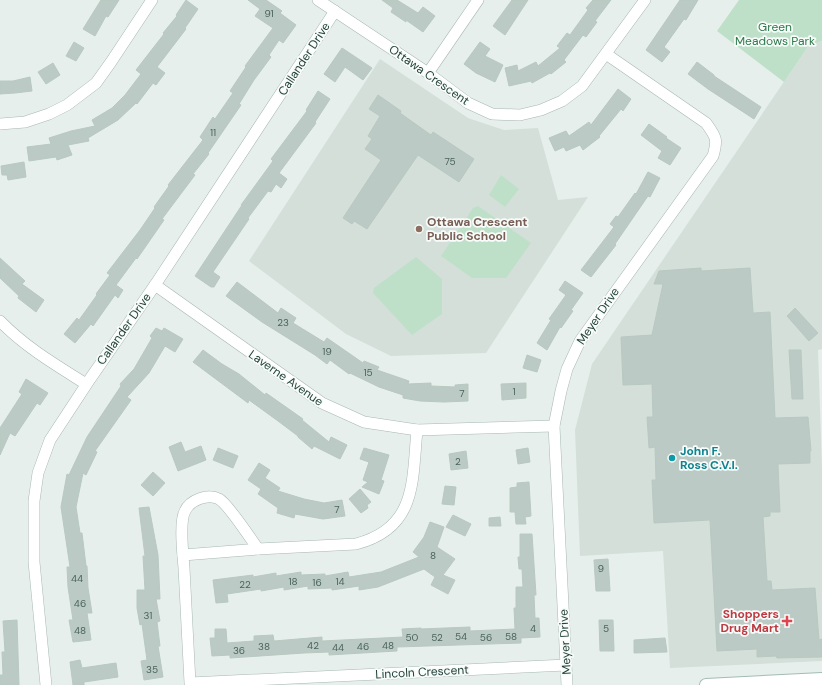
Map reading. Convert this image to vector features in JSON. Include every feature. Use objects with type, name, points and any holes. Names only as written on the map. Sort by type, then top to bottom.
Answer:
[{"type":"main road","points":[[706,685],[822,678]]},
{"type":"street","points":[[0,124],[25,122],[49,114],[67,105],[96,83],[152,0]]},
{"type":"street","name":"Ottawa Crescent","points":[[318,0],[428,73],[468,103],[492,114],[520,115],[541,110],[562,101],[582,86],[645,0]]},
{"type":"street","points":[[428,73],[478,0]]},
{"type":"street","name":"Callander Drive","points":[[46,685],[34,562],[34,501],[35,487],[40,467],[50,440],[335,11]]},
{"type":"street","name":"Meyer Drive","points":[[567,685],[554,426],[567,369],[580,341],[713,156],[717,143],[713,133],[706,123],[606,54]]},
{"type":"street","name":"Laverne Avenue","points":[[154,285],[322,403],[364,422],[417,430],[554,426]]},
{"type":"street","points":[[0,321],[14,336],[86,384]]},
{"type":"street","points":[[183,555],[258,549],[356,544],[368,541],[390,528],[398,519],[408,502],[413,482],[417,430]]},
{"type":"street","name":"Lincoln Crescent","points":[[258,549],[226,505],[219,499],[207,497],[198,499],[190,504],[184,511],[182,521],[183,555],[190,683],[566,664]]},
{"type":"shaded area","points":[[822,41],[822,349],[818,350],[822,468],[822,661],[670,668],[663,551],[580,556],[575,430],[592,364],[809,45]]},
{"type":"shaded area","name":"Ottawa Crescent Public School","points":[[380,59],[468,118],[504,130],[538,128],[558,200],[588,197],[486,353],[391,356],[346,334],[249,261]]},
{"type":"green space","name":"Green Meadows Park","points":[[739,0],[822,0],[822,41],[809,45],[784,82],[717,31]]},
{"type":"green space","points":[[501,175],[519,189],[505,207],[489,195]]},
{"type":"green space","points":[[478,206],[531,243],[506,278],[472,278],[441,256],[473,208]]},
{"type":"green space","points":[[416,257],[442,279],[442,314],[412,335],[373,293],[374,288]]},
{"type":"building","points":[[101,0],[119,0],[108,17],[106,16],[95,36],[83,29]]},
{"type":"building","points":[[186,0],[198,9],[185,28],[186,29],[157,67],[165,73],[156,85],[153,83],[137,104],[136,103],[118,120],[88,138],[89,141],[68,145],[72,155],[57,160],[56,157],[29,161],[27,147],[51,144],[49,138],[71,131],[95,126],[92,120],[112,108],[125,95],[141,74],[136,70],[177,16],[176,15]]},
{"type":"building","points":[[248,0],[266,0],[282,11],[280,13],[296,25],[283,43],[279,40],[269,55],[271,57],[254,80],[239,104],[241,105],[208,153],[209,154],[193,174],[195,175],[162,219],[164,220],[137,259],[136,258],[116,285],[123,290],[118,298],[115,295],[93,326],[91,324],[75,343],[64,334],[77,318],[79,320],[97,295],[96,294],[110,275],[107,273],[140,230],[169,186],[168,185],[203,140],[200,137],[213,117],[215,119],[233,93],[230,91],[246,67],[245,66],[273,28],[255,16],[260,9]]},
{"type":"building","points":[[382,0],[397,0],[418,13],[423,7],[435,16],[423,32],[391,12],[393,8]]},
{"type":"building","points":[[512,0],[528,0],[505,35],[493,26]]},
{"type":"building","points":[[593,0],[611,0],[595,21],[597,22],[586,37],[583,35],[564,60],[566,62],[551,74],[550,73],[532,83],[531,81],[509,86],[505,68],[517,65],[518,71],[536,62],[538,66],[560,48],[557,46],[567,33],[570,35],[588,10],[586,8]]},
{"type":"building","points":[[680,0],[698,0],[686,20],[684,19],[664,47],[670,52],[662,62],[646,50]]},
{"type":"building","points":[[74,42],[84,48],[76,61],[66,56]]},
{"type":"building","points":[[480,42],[490,49],[485,56],[503,65],[495,82],[476,73],[464,64]]},
{"type":"building","points":[[342,48],[372,68],[363,80],[345,67],[335,82],[324,74]]},
{"type":"building","points":[[697,62],[714,76],[761,107],[754,119],[688,74]]},
{"type":"building","points":[[53,63],[60,75],[46,84],[38,72]]},
{"type":"building","points":[[30,77],[32,91],[0,94],[0,81],[13,81]]},
{"type":"building","points":[[618,89],[631,99],[623,111],[621,109],[599,136],[600,137],[583,150],[580,145],[566,151],[564,147],[555,151],[549,138],[566,131],[569,136],[589,122],[591,125]]},
{"type":"building","points":[[318,91],[330,99],[315,122],[316,123],[279,173],[287,179],[281,188],[276,184],[271,192],[268,191],[248,218],[249,219],[213,272],[220,277],[214,287],[211,287],[195,276],[241,205],[273,161],[271,159],[307,111],[306,110]]},
{"type":"building","points":[[378,95],[431,135],[433,132],[474,159],[459,182],[418,155],[367,229],[354,221],[352,224],[343,218],[381,160],[365,149],[372,139],[368,136],[380,116],[369,109]]},
{"type":"building","points":[[649,124],[681,148],[670,165],[658,158],[662,151],[641,135]]},
{"type":"building","points":[[24,162],[26,177],[8,180],[7,175],[2,175],[1,166]]},
{"type":"building","points":[[648,172],[660,178],[650,197],[648,196],[615,244],[616,245],[591,277],[581,270],[614,227],[610,224],[616,216],[618,217],[635,193],[636,194]]},
{"type":"building","points":[[0,258],[25,281],[22,284],[44,300],[36,312],[18,298],[19,296],[0,278]]},
{"type":"building","name":"John F. Ross C.V.I.","points":[[701,268],[701,271],[750,268],[753,313],[770,312],[775,418],[808,417],[811,451],[810,463],[778,464],[780,512],[770,512],[770,516],[763,517],[767,581],[771,581],[772,590],[815,588],[819,640],[822,639],[822,657],[757,657],[757,649],[717,651],[710,520],[654,523],[652,480],[656,480],[655,447],[649,448],[647,417],[653,417],[652,384],[623,385],[621,337],[652,335],[663,284],[654,284],[659,271]]},
{"type":"building","points":[[565,281],[583,293],[571,310],[573,311],[561,328],[560,327],[547,350],[537,343],[551,320],[549,319],[566,295],[559,290]]},
{"type":"building","points":[[237,282],[278,313],[281,308],[296,318],[293,323],[324,342],[327,338],[363,363],[364,361],[379,367],[377,370],[409,381],[408,384],[431,383],[431,386],[455,387],[455,385],[468,384],[468,401],[420,401],[403,398],[403,395],[379,387],[350,373],[349,374],[330,360],[327,364],[262,322],[226,296]]},
{"type":"building","points":[[795,308],[818,333],[809,341],[787,316]]},
{"type":"building","points":[[156,328],[162,331],[164,328],[183,339],[175,352],[165,346],[149,373],[127,397],[131,400],[95,451],[97,452],[86,475],[83,473],[76,507],[87,566],[88,588],[92,613],[87,613],[91,640],[73,642],[69,620],[73,620],[68,587],[67,567],[70,567],[61,507],[67,474],[69,475],[87,437],[121,386],[120,384],[134,369],[152,338],[150,336]]},
{"type":"building","points":[[203,350],[239,374],[265,395],[266,393],[303,419],[302,420],[329,442],[331,437],[347,445],[340,459],[314,446],[312,449],[278,421],[249,400],[248,403],[193,362]]},
{"type":"building","points":[[789,350],[801,350],[803,399],[792,399]]},
{"type":"building","points":[[527,355],[541,360],[537,372],[523,368]]},
{"type":"building","points":[[26,379],[48,393],[40,405],[37,403],[15,436],[10,433],[0,455],[0,428],[22,394],[19,392]]},
{"type":"building","points":[[526,383],[526,398],[502,400],[501,384]]},
{"type":"building","points":[[181,442],[185,452],[201,446],[206,460],[178,471],[169,447]]},
{"type":"building","points":[[218,448],[238,456],[233,468],[213,460]]},
{"type":"building","points":[[364,448],[389,455],[381,480],[384,481],[379,494],[362,487],[368,482],[363,480],[369,462],[360,459]]},
{"type":"building","points":[[528,448],[530,462],[518,464],[516,450]]},
{"type":"building","points":[[466,451],[468,468],[451,470],[449,454]]},
{"type":"building","points":[[259,463],[270,470],[265,478],[280,488],[278,491],[324,503],[342,500],[345,516],[323,519],[295,514],[294,518],[277,513],[278,508],[258,494],[261,489],[248,480]]},
{"type":"building","points":[[153,472],[165,483],[153,496],[141,485]]},
{"type":"building","points":[[529,482],[531,516],[525,517],[526,524],[516,524],[515,512],[510,512],[510,488],[517,487],[517,483]]},
{"type":"building","points":[[445,486],[456,487],[454,505],[442,504]]},
{"type":"building","points":[[360,489],[371,502],[367,505],[368,508],[361,513],[349,499]]},
{"type":"building","points":[[149,507],[158,555],[160,599],[156,599],[160,621],[157,622],[160,646],[158,646],[163,677],[144,680],[141,661],[147,660],[142,624],[140,625],[137,608],[137,590],[145,590],[143,556],[145,556],[139,508]]},
{"type":"building","points":[[453,515],[471,524],[465,536],[446,527]]},
{"type":"building","points":[[500,517],[501,526],[489,526],[489,518]]},
{"type":"building","points":[[430,522],[444,527],[437,547],[455,559],[443,575],[455,580],[448,594],[431,585],[435,577],[424,569],[378,587],[359,590],[359,586],[332,590],[332,588],[308,589],[308,586],[284,590],[284,587],[261,591],[261,589],[227,594],[228,602],[216,603],[213,580],[253,575],[253,577],[276,573],[276,576],[301,572],[301,575],[325,574],[325,576],[348,572],[349,577],[381,572],[419,557],[413,552],[424,537]]},
{"type":"building","points":[[520,534],[532,534],[536,595],[534,595],[535,618],[539,618],[540,637],[521,638],[521,643],[397,647],[397,651],[329,655],[329,652],[230,658],[230,655],[212,656],[210,638],[215,638],[215,629],[226,629],[227,643],[254,641],[254,636],[273,635],[274,641],[322,637],[322,641],[403,637],[402,629],[470,627],[470,631],[515,629],[514,608],[516,608],[516,587],[523,587],[522,569],[519,569],[518,557],[520,557]]},
{"type":"building","points":[[608,559],[610,591],[596,591],[594,560]]},
{"type":"building","points":[[17,620],[19,685],[0,685],[0,675],[3,675],[2,652],[5,652],[3,621]]},
{"type":"building","points":[[599,620],[613,620],[614,651],[600,651]]},
{"type":"building","points":[[665,638],[667,652],[634,653],[634,640]]},
{"type":"building","points":[[80,660],[82,668],[116,663],[118,677],[84,682],[84,685],[73,685],[70,662]]},
{"type":"place","name":"Ottawa Crescent Public School","points":[[419,229]]},
{"type":"place","name":"John F. Ross C.V.I.","points":[[672,458]]},
{"type":"place","name":"Shoppers Drug Mart","points":[[787,621]]}]
